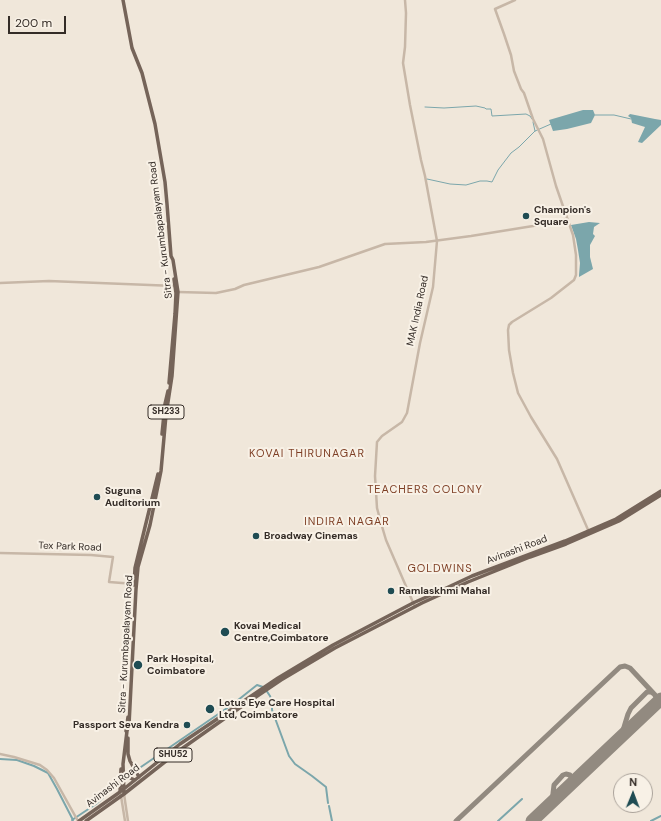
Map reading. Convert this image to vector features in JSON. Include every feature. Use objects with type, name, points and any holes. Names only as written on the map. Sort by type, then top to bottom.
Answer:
[{"type":"main road","name":"Sitra - Kurumbapalayam Road","points":[[122,794],[125,776],[123,764],[129,724],[135,584],[138,567],[150,525],[161,471],[166,415],[172,376],[178,292],[171,256],[165,182],[155,124],[142,73],[132,48],[123,0]]},
{"type":"main road","points":[[135,584],[135,568],[159,469],[164,404],[169,386],[176,286]]},
{"type":"main road","name":"Avinashi Road","points":[[590,532],[620,517],[661,491]]},
{"type":"main road","name":"Avinashi Road","points":[[122,794],[123,785],[135,780],[181,746],[262,691],[336,647],[414,605],[619,521],[661,495]]},
{"type":"main road","points":[[129,724],[128,754],[139,776]]},
{"type":"main road","name":"Avinashi Road","points":[[86,821],[181,746]]},
{"type":"main road","points":[[125,776],[135,780]]},
{"type":"main road","name":"Avinashi Road","points":[[78,820],[122,794]]},
{"type":"street","name":"MAK India Road","points":[[406,0],[405,47],[403,63],[437,241],[433,287],[420,343],[407,413],[402,422],[382,436],[377,442],[375,476],[377,508],[386,540],[414,605]]},
{"type":"street","points":[[515,0],[495,9],[516,76],[524,93],[531,116],[543,140],[556,186],[573,234],[576,255],[576,275],[574,280],[551,298],[512,322],[508,326],[508,340],[512,368],[518,393],[557,459],[590,532]]},
{"type":"street","points":[[178,292],[216,293],[235,289],[244,285],[320,267],[384,244],[437,241],[533,226],[567,219]]},
{"type":"street","points":[[0,283],[49,281],[176,286]]},
{"type":"street","name":"Tex Park Road","points":[[0,553],[91,555],[113,557],[109,582],[135,584]]},
{"type":"street","points":[[0,754],[40,765],[48,770],[78,820]]},
{"type":"street","points":[[122,794],[125,821]]},
{"type":"street","points":[[122,794],[128,821]]},
{"type":"water","points":[[583,110],[593,110],[595,115],[591,123],[553,131],[549,120]]},
{"type":"water","points":[[630,114],[661,120],[661,125],[642,143],[638,142],[645,127],[632,123],[631,118],[628,116]]},
{"type":"water","points":[[589,222],[600,223],[594,227],[593,234],[595,236],[590,245],[590,257],[593,269],[579,277],[580,263],[578,250],[571,225]]},
{"type":"waterway","points":[[425,107],[444,108],[476,106],[491,109],[492,116],[526,114],[532,119]]},
{"type":"waterway","points":[[595,115],[614,115],[631,119]]},
{"type":"waterway","points":[[533,122],[535,131]]},
{"type":"waterway","points":[[427,179],[450,184],[466,185],[480,181],[492,182],[498,170],[511,153],[535,131],[551,124]]},
{"type":"waterway","points":[[72,820],[96,804],[118,783],[131,776],[138,769],[233,704],[257,685],[263,687]]},
{"type":"waterway","points":[[266,690],[270,696],[272,710],[289,756],[295,764],[326,787],[328,803]]},
{"type":"waterway","points":[[0,759],[17,760],[48,773],[73,820]]},
{"type":"waterway","points":[[498,821],[522,799]]},
{"type":"waterway","points":[[329,806],[332,821]]},
{"type":"waterway","points":[[651,821],[661,816]]},
{"type":"taxiway","points":[[456,821],[620,667],[625,666],[630,668],[656,696]]},
{"type":"taxiway","points":[[621,737],[631,708],[647,692],[651,692],[657,698],[657,707],[652,712],[642,717]]},
{"type":"taxiway","points":[[552,802],[554,785],[563,775],[570,775],[573,782]]},
{"type":"runway","points":[[532,821],[661,699]]},
{"type":"place","name":"Champion's Square","points":[[526,216]]},
{"type":"place","name":"Suguna Auditorium","points":[[97,497]]},
{"type":"place","name":"Broadway Cinemas","points":[[256,536]]},
{"type":"place","name":"Ramlaskhmi Mahal","points":[[391,591]]},
{"type":"place","name":"Kovai Medical Centre,Coimbatore","points":[[225,632]]},
{"type":"place","name":"Park Hospital, Coimbatore","points":[[138,665]]},
{"type":"place","name":"Lotus Eye Care Hospital Ltd, Coimbatore","points":[[210,709]]},
{"type":"place","name":"Passport Seva Kendra","points":[[187,725]]},
{"type":"district","name":"KOVAI THIRUNAGAR","points":[[307,454]]},
{"type":"district","name":"TEACHERS COLONY","points":[[425,490]]},
{"type":"district","name":"INDIRA NAGAR","points":[[347,522]]},
{"type":"district","name":"GOLDWINS","points":[[440,569]]}]
